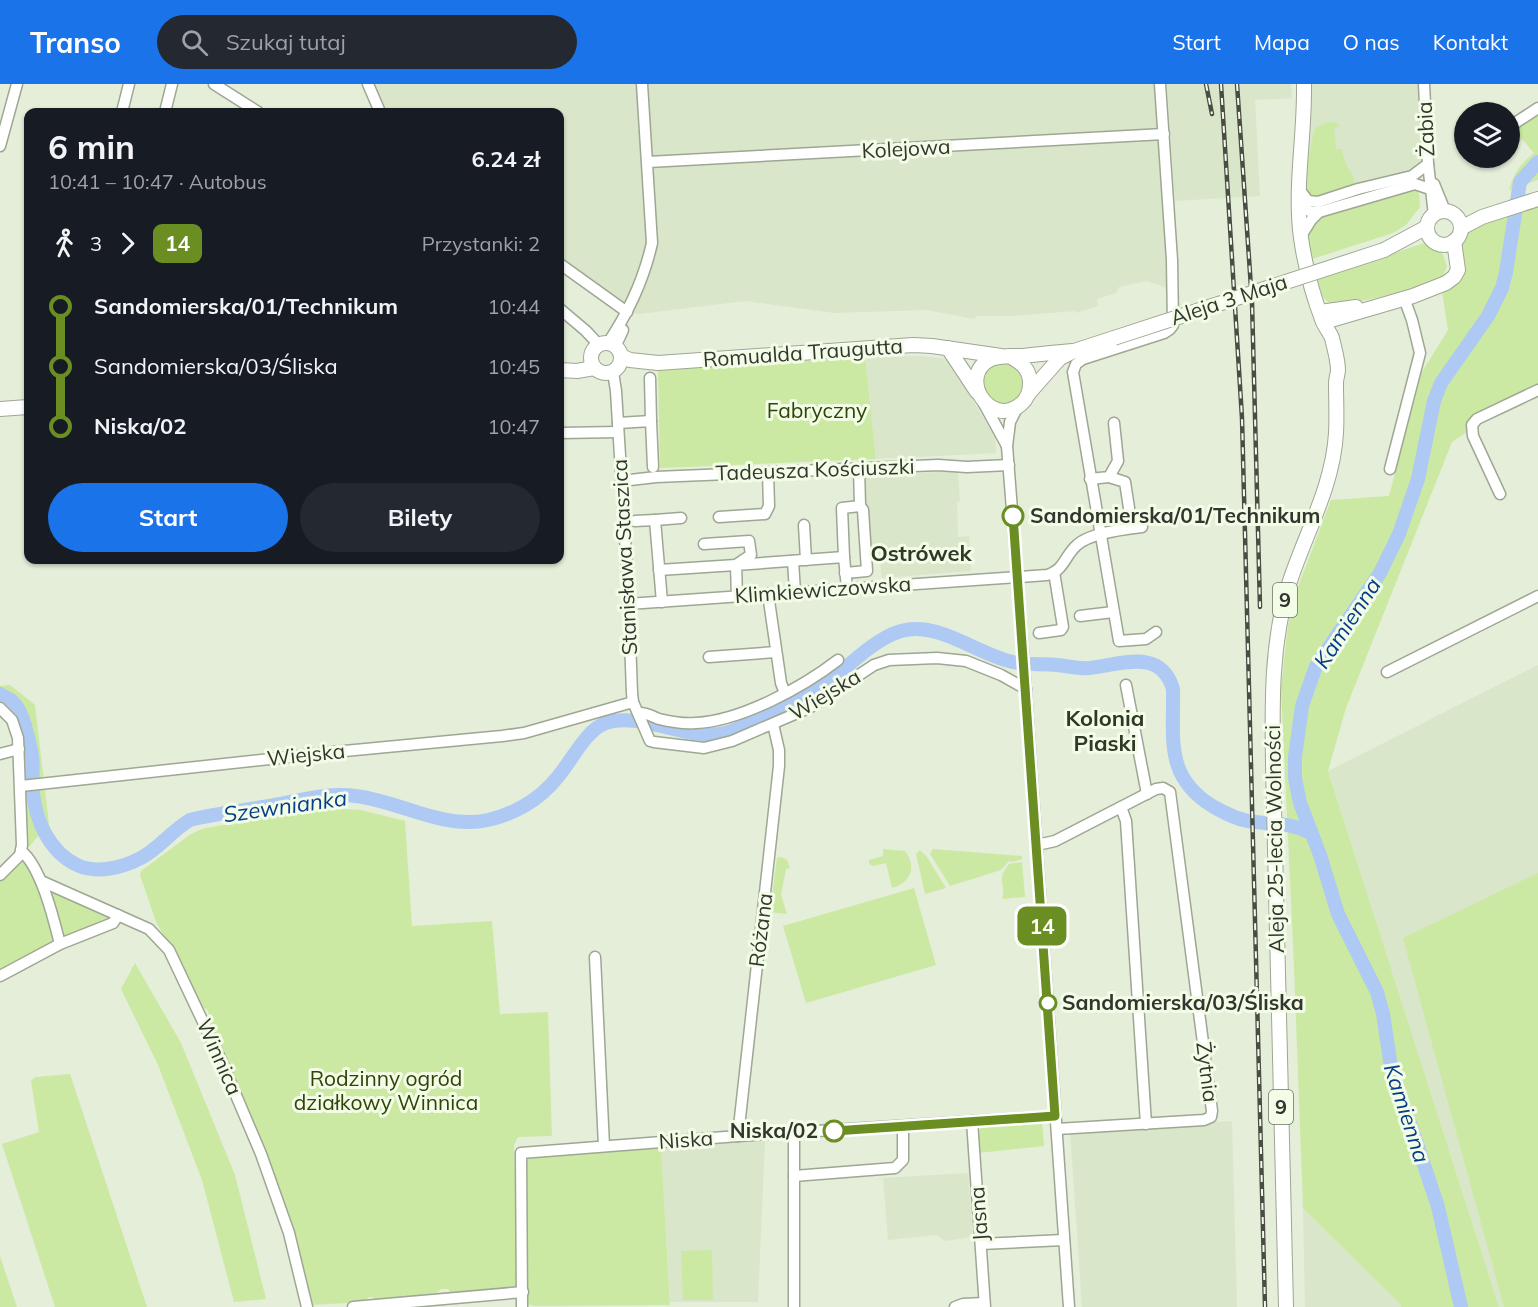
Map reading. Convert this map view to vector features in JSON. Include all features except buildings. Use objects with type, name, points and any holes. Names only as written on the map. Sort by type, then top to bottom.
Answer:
[{"type":"main road","name":"9","points":[[1304,84],[1304,124],[1298,188],[1301,236],[1322,317]]},
{"type":"main road","name":"Aleja 3 Maja","points":[[1023,400],[1055,362],[1074,351],[1384,250],[1444,228],[1466,216],[1482,217],[1538,199]]},
{"type":"main road","points":[[1322,317],[1345,317],[1442,285],[1448,279],[1451,269],[1444,228]]},
{"type":"main road","name":"Aleja 25-lecia Wolności","points":[[1286,1307],[1272,706],[1274,654],[1288,586],[1322,501],[1334,454],[1338,369],[1331,337],[1322,317]]},
{"type":"main road","name":"Romualda Traugutta","points":[[564,369],[606,358],[658,363],[913,345],[1005,356]]},
{"type":"main road","points":[[948,348],[980,397],[987,405],[998,410],[1010,410],[1023,400],[1030,383],[1023,365],[1005,356],[986,363],[979,372],[976,384],[980,397]]},
{"type":"main road","name":"Aleja 3 Maja","points":[[1005,356],[1074,351]]},
{"type":"main road","points":[[0,409],[24,407]]},
{"type":"street","points":[[0,146],[17,84]]},
{"type":"street","points":[[123,108],[129,84]]},
{"type":"street","points":[[166,108],[172,84]]},
{"type":"street","points":[[213,84],[252,108]]},
{"type":"street","points":[[368,84],[378,108]]},
{"type":"street","points":[[564,313],[606,358],[623,329],[626,315],[646,268],[652,243],[642,84]]},
{"type":"street","points":[[1156,632],[1146,639],[1119,641],[1073,372],[1075,366],[1087,357],[1164,333],[1173,325],[1172,271],[1160,84]]},
{"type":"street","name":"Żabia","points":[[1424,84],[1430,189],[1444,228]]},
{"type":"street","points":[[1520,120],[1538,108]]},
{"type":"street","name":"Kolejowa","points":[[648,162],[1164,134]]},
{"type":"street","points":[[1298,188],[1308,201],[1318,202],[1368,186],[1415,175],[1428,168]]},
{"type":"street","name":"Żabia","points":[[1428,168],[1444,228]]},
{"type":"street","points":[[1299,205],[1311,212],[1319,212],[1415,184],[1430,189]]},
{"type":"street","points":[[1301,236],[1319,212]]},
{"type":"street","points":[[564,267],[626,315]]},
{"type":"street","points":[[1390,469],[1420,353],[1404,298]]},
{"type":"street","name":"Stanisława Staszica","points":[[606,358],[618,423],[633,702]]},
{"type":"street","points":[[650,378],[653,467]]},
{"type":"street","points":[[1500,494],[1473,436],[1472,425],[1477,419],[1538,390]]},
{"type":"street","points":[[980,397],[1007,446]]},
{"type":"street","points":[[1023,400],[1010,422],[1007,446],[1069,1307]]},
{"type":"street","points":[[564,432],[618,423],[651,421]]},
{"type":"street","points":[[1109,477],[1118,461],[1114,423]]},
{"type":"street","name":"Tadeusza Kościuszki","points":[[621,481],[656,477],[859,468],[1009,465]]},
{"type":"street","points":[[845,573],[867,571],[860,506],[859,468]]},
{"type":"street","points":[[719,517],[765,514],[769,506],[768,472]]},
{"type":"street","points":[[1090,478],[1109,477],[1125,482],[1129,508]]},
{"type":"street","points":[[847,589],[842,508],[860,506]]},
{"type":"street","points":[[635,521],[681,518]]},
{"type":"street","points":[[656,520],[662,602]]},
{"type":"street","points":[[804,525],[806,560]]},
{"type":"street","points":[[1039,633],[1061,630],[1063,627],[1054,572],[1064,564],[1076,545],[1100,535],[1142,527]]},
{"type":"street","points":[[704,544],[749,541],[751,555],[736,565]]},
{"type":"street","points":[[660,570],[844,557]]},
{"type":"street","points":[[793,561],[795,592]]},
{"type":"street","points":[[736,565],[737,597]]},
{"type":"street","name":"Klimkiewiczowska","points":[[628,604],[1054,572]]},
{"type":"street","points":[[768,594],[781,683],[785,693]]},
{"type":"street","points":[[1387,672],[1538,596]]},
{"type":"street","points":[[1080,616],[1113,612]]},
{"type":"street","points":[[709,657],[776,652]]},
{"type":"street","name":"Wiejska","points":[[21,786],[524,733],[633,702],[648,737],[654,742],[704,748],[732,741],[809,708],[874,665],[895,659],[937,658],[966,661],[1001,675],[1026,689]]},
{"type":"street","name":"Wiejska","points":[[638,713],[644,712],[659,719],[698,723],[727,719],[785,693],[819,674],[838,660]]},
{"type":"street","points":[[1037,845],[1055,841],[1147,794],[1126,685]]},
{"type":"street","points":[[0,708],[12,720],[19,749],[21,786],[21,851],[0,874]]},
{"type":"street","name":"Różana","points":[[738,1136],[779,766],[773,724]]},
{"type":"street","points":[[0,754],[19,749]]},
{"type":"street","name":"Żytnia","points":[[1056,1129],[1204,1120],[1211,1117],[1172,798],[1168,790],[1163,788],[1147,794]]},
{"type":"street","points":[[1121,807],[1126,821],[1146,1124]]},
{"type":"street","points":[[21,851],[28,858],[41,881],[60,944]]},
{"type":"street","name":"Winnica","points":[[41,881],[149,929],[169,950],[261,1154],[289,1233],[307,1307]]},
{"type":"street","points":[[0,976],[60,944],[113,923],[118,915]]},
{"type":"street","points":[[595,957],[604,1146]]},
{"type":"street","name":"Niska","points":[[523,1292],[521,1153],[738,1136],[1055,1116]]},
{"type":"street","name":"Jasna","points":[[972,1121],[984,1305]]},
{"type":"street","points":[[794,1176],[895,1168],[903,1160],[903,1126]]},
{"type":"street","points":[[794,1134],[794,1307]]},
{"type":"street","points":[[981,1244],[1064,1240]]},
{"type":"street","points":[[353,1307],[523,1292],[522,1307]]},
{"type":"street","points":[[955,1307],[963,1304],[984,1305]]},
{"type":"shaded area","points":[[368,84],[1160,84],[1173,302],[1164,287],[1147,281],[1119,287],[1116,293],[1097,299],[1098,306],[1076,313],[1075,311],[978,316],[974,319],[927,310],[834,313],[745,301],[639,314],[627,312],[564,267],[564,108],[378,108]]},
{"type":"shaded area","points":[[1167,84],[1291,84],[1292,98],[1255,100],[1260,196],[1175,201]]},
{"type":"shaded area","points":[[1304,84],[1420,84],[1425,152],[1421,171],[1308,201],[1299,175]]},
{"type":"shaded area","points":[[923,356],[948,359],[995,437],[996,453],[876,459],[865,357]]},
{"type":"shaded area","points":[[958,471],[960,502],[957,502],[958,537],[969,536],[971,571],[882,578],[879,551],[869,551],[863,476]]},
{"type":"shaded area","points":[[1538,665],[1538,1307],[1499,1307],[1328,771]]},
{"type":"shaded area","points":[[1232,1121],[1237,1307],[1082,1307],[1070,1131]]},
{"type":"shaded area","points":[[765,1140],[758,1302],[670,1302],[661,1148]]},
{"type":"shaded area","points":[[968,1173],[973,1237],[945,1241],[937,1235],[888,1240],[883,1178]]},
{"type":"shaded area","points":[[1303,1208],[1400,1304],[1401,1307],[1305,1307]]},
{"type":"green space","points":[[1538,108],[1538,180],[1509,190],[1518,169],[1534,153],[1522,139],[1520,141],[1520,120]]},
{"type":"green space","points":[[1328,122],[1337,123],[1340,127],[1334,128],[1336,149],[1342,149],[1354,181],[1352,188],[1318,202],[1298,188],[1306,189],[1305,175],[1314,131]]},
{"type":"green space","points":[[1417,190],[1419,194],[1420,207],[1406,225],[1393,233],[1312,259],[1308,238],[1315,218]]},
{"type":"green space","points":[[1538,199],[1538,390],[1477,419],[1471,429],[1452,442],[1346,708],[1328,771],[1499,1307],[1401,1307],[1303,1208],[1281,688],[1288,625],[1295,595],[1331,500],[1389,496],[1422,372],[1448,330],[1441,285],[1450,281],[1460,233]]},
{"type":"green space","points":[[1424,243],[1434,245],[1444,258],[1447,267],[1441,279],[1419,287],[1351,303],[1330,303],[1323,296],[1318,279]]},
{"type":"green space","name":"Fabryczny","points":[[865,357],[876,459],[660,468],[658,370]]},
{"type":"green space","points":[[1003,362],[1018,368],[1024,383],[1018,398],[1003,404],[988,398],[982,383],[988,368]]},
{"type":"green space","points":[[10,685],[35,705],[49,824],[27,849],[22,754],[0,706],[0,686]]},
{"type":"green space","name":"Rodzinny ogród działkowy Winnica","points":[[324,808],[361,810],[405,821],[412,926],[492,921],[500,1014],[548,1012],[552,1136],[518,1137],[514,1145],[518,1283],[516,1286],[450,1292],[448,1289],[441,1289],[436,1293],[375,1300],[369,1297],[364,1302],[311,1305],[208,1024],[210,1017],[207,1009],[201,1008],[182,967],[156,922],[140,875],[141,871],[191,834],[202,829]]},
{"type":"green space","points":[[883,849],[905,851],[909,857],[910,873],[899,886],[892,888],[886,863],[873,866],[869,864],[869,860],[883,856]]},
{"type":"green space","points":[[933,849],[1022,856],[1022,859],[1009,861],[1001,870],[950,886],[930,854]]},
{"type":"green space","points":[[920,850],[927,857],[946,888],[925,894],[916,854]]},
{"type":"green space","points":[[777,858],[787,860],[790,868],[786,869],[781,895],[787,914],[770,912]]},
{"type":"green space","points":[[24,861],[41,889],[54,942],[0,973],[0,879]]},
{"type":"green space","points":[[1022,862],[1025,897],[1002,899],[1002,878],[1005,870],[1009,864]]},
{"type":"green space","points":[[1538,873],[1538,1307],[1504,1307],[1403,938]]},
{"type":"green space","points":[[914,888],[936,965],[806,1003],[783,926]]},
{"type":"green space","points":[[48,890],[110,916],[109,919],[64,936]]},
{"type":"green space","points":[[135,963],[181,1043],[235,1175],[266,1299],[234,1302],[202,1180],[158,1065],[121,989]]},
{"type":"green space","points":[[70,1074],[147,1307],[55,1307],[2,1144],[39,1132],[31,1081],[35,1077]]},
{"type":"green space","points":[[1042,1121],[1044,1146],[978,1153],[977,1133],[982,1127]]},
{"type":"green space","points":[[661,1147],[670,1305],[534,1306],[528,1304],[526,1157]]},
{"type":"green space","points":[[712,1250],[713,1300],[683,1300],[681,1251]]},
{"type":"green space","points":[[0,1256],[17,1307],[0,1307]]},
{"type":"waterway","name":"Kamienna","points":[[1461,1307],[1438,1207],[1393,1080],[1383,1014],[1377,992],[1338,914],[1320,855],[1300,803],[1295,778],[1295,757],[1302,706],[1316,666],[1380,573],[1399,534],[1418,479],[1434,401],[1441,383],[1488,316],[1502,288],[1520,182],[1538,162]]},
{"type":"waterway","name":"Szewnianka","points":[[0,694],[14,703],[25,725],[33,766],[32,789],[37,815],[46,835],[67,859],[84,868],[92,869],[116,867],[139,859],[190,820],[325,796],[346,795],[372,799],[454,821],[488,820],[516,810],[542,793],[561,773],[585,739],[606,723],[619,720],[634,721],[694,733],[730,732],[809,695],[880,641],[901,631],[915,629],[942,634],[1014,663],[1085,668],[1138,662],[1149,663],[1159,668],[1167,676],[1173,689],[1173,740],[1179,770],[1198,795],[1214,807],[1239,819],[1287,825],[1311,833]]},
{"type":"railway","points":[[1206,84],[1212,114]]},
{"type":"railway","points":[[1221,84],[1242,418],[1265,1307]]},
{"type":"railway","points":[[1237,84],[1252,302],[1260,607]]},
{"type":"bus line","name":"14","points":[[834,1131],[1055,1116],[1013,516]]},
{"type":"place","name":"Sandomierska/01/Technikum","points":[[1013,516]]},
{"type":"place","name":"Sandomierska/03/Śliska","points":[[1048,1003]]},
{"type":"place","name":"Niska/02","points":[[834,1131]]},
{"type":"district","name":"Ostrówek","points":[[921,553]]},
{"type":"district","name":"Kolonia Piaski","points":[[1105,730]]}]
